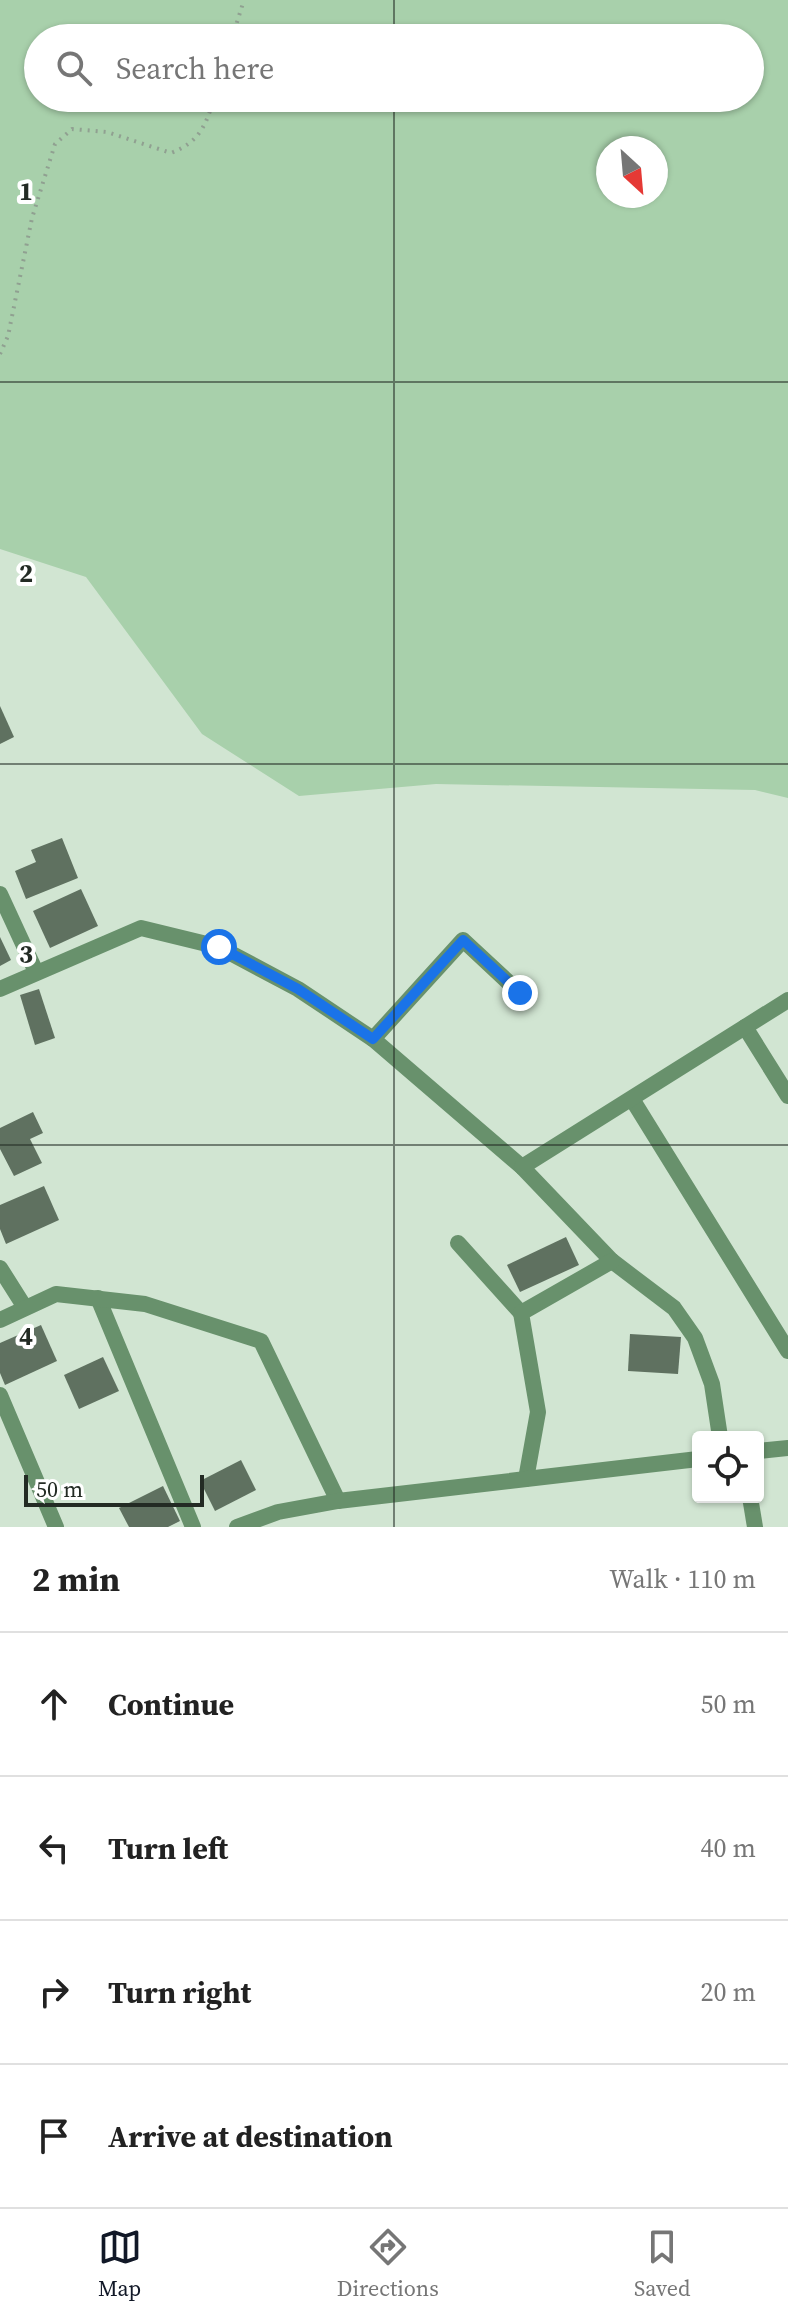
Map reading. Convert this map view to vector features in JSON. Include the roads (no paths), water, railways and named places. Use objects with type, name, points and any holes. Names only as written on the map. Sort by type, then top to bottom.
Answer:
[{"type":"street","points":[[0,894],[36,972]]},
{"type":"street","points":[[0,989],[141,928],[219,947],[298,989],[373,1039],[522,1167],[612,1261],[674,1308],[695,1338],[712,1384],[719,1431]]},
{"type":"street","points":[[373,1039],[463,940],[520,993]]},
{"type":"street","points":[[522,1167],[788,1000]]},
{"type":"street","points":[[745,1027],[788,1096]]},
{"type":"street","points":[[632,1099],[788,1351]]},
{"type":"street","points":[[458,1243],[521,1313],[538,1412],[526,1479]]},
{"type":"street","points":[[521,1313],[612,1261]]},
{"type":"street","points":[[0,1268],[24,1306]]},
{"type":"street","points":[[0,1320],[24,1306],[56,1294],[145,1304],[261,1341],[338,1501]]},
{"type":"street","points":[[98,1298],[193,1527]]},
{"type":"street","points":[[0,1395],[56,1527]]},
{"type":"street","points":[[764,1450],[788,1448]]},
{"type":"street","points":[[237,1527],[278,1512],[338,1501],[692,1460]]},
{"type":"street","points":[[751,1503],[755,1527]]}]
